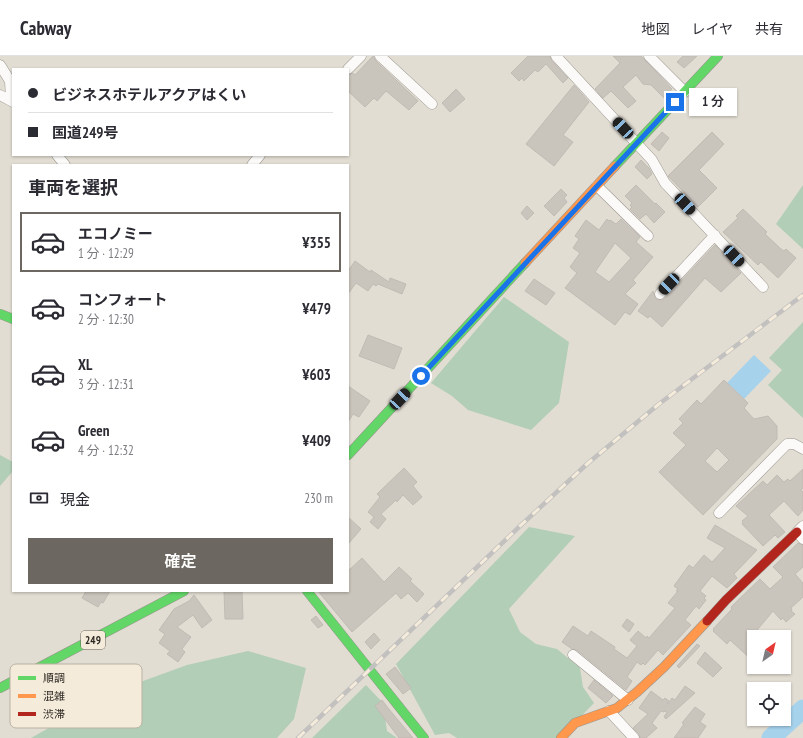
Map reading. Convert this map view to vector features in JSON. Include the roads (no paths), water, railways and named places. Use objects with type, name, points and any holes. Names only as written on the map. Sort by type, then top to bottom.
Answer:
[{"type":"main road","points":[[349,454],[718,56]]},
{"type":"main road","points":[[0,314],[12,318]]},
{"type":"main road","points":[[561,738],[575,723],[617,708],[628,700],[664,667],[726,600],[801,532]]},
{"type":"main road","name":"249","points":[[46,664],[182,592]]},
{"type":"main road","points":[[308,592],[424,738]]},
{"type":"main road","name":"249","points":[[0,688],[10,683]]},
{"type":"street","points":[[349,68],[361,56]]},
{"type":"street","points":[[380,56],[432,104]]},
{"type":"street","points":[[556,56],[652,160],[665,183],[763,287]]},
{"type":"street","points":[[649,56],[684,92]]},
{"type":"street","points":[[0,65],[10,80],[12,100],[0,95]]},
{"type":"street","points":[[58,156],[64,164]]},
{"type":"street","points":[[253,164],[259,156]]},
{"type":"street","points":[[597,186],[648,236]]},
{"type":"street","points":[[660,294],[715,236]]},
{"type":"street","points":[[719,513],[787,444],[794,444],[803,449]]},
{"type":"street","points":[[573,655],[628,700]]},
{"type":"street","points":[[609,711],[634,738]]},
{"type":"water","points":[[754,355],[771,371],[744,399],[727,383]]},
{"type":"waterway","points":[[771,738],[803,709]]},
{"type":"railway","points":[[298,738],[587,464],[659,404],[803,295]]}]
